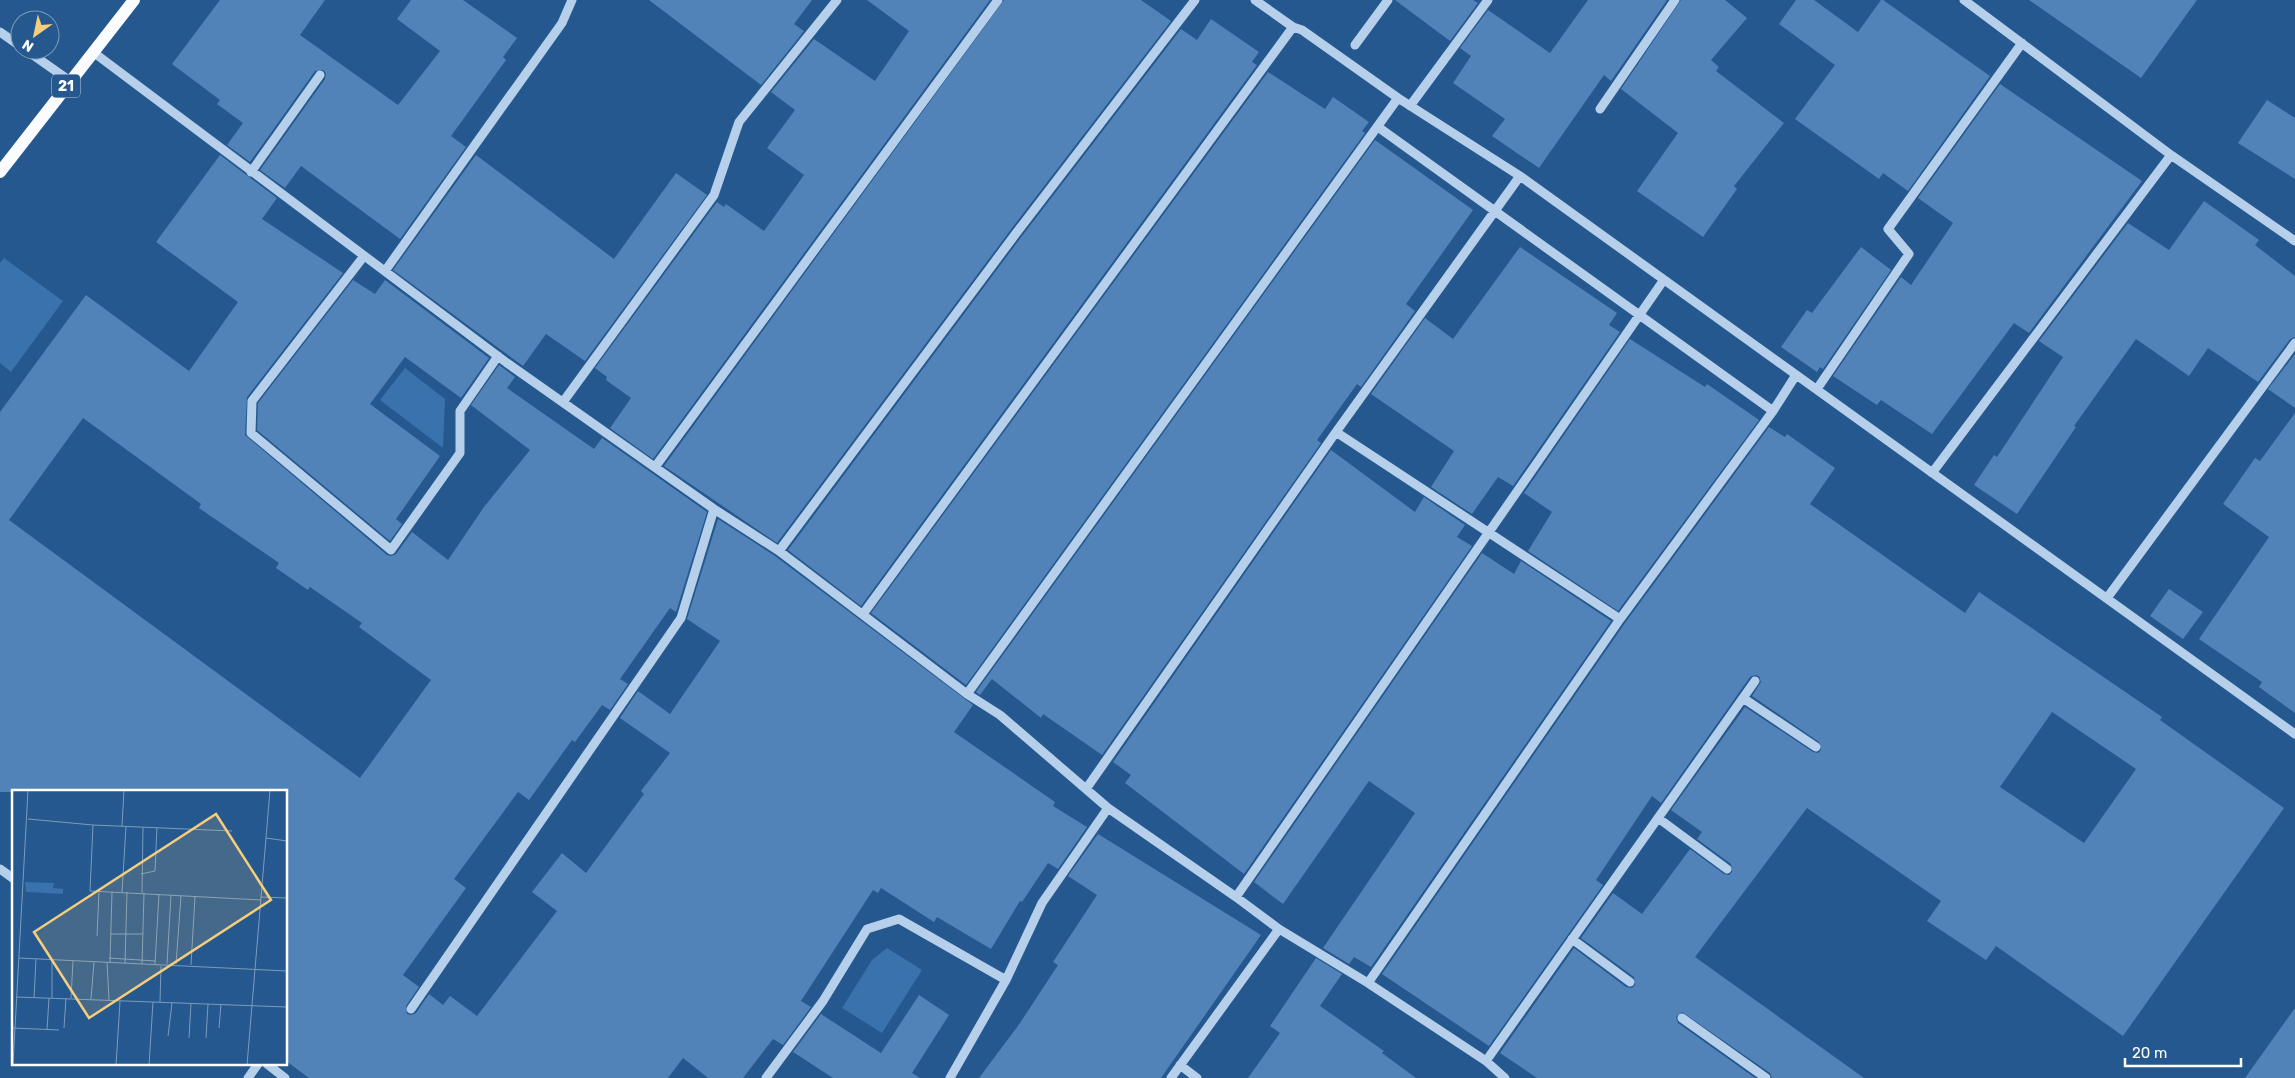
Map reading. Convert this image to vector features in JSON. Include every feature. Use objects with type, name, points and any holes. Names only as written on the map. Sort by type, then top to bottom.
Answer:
[{"type":"main road","name":"21","points":[[0,172],[134,0]]},
{"type":"street","points":[[385,271],[562,23],[572,0]]},
{"type":"street","points":[[563,402],[714,195],[739,122],[837,0]]},
{"type":"street","points":[[655,467],[998,0]]},
{"type":"street","points":[[779,551],[1011,240],[1194,0]]},
{"type":"street","points":[[1255,0],[1293,27],[1302,30],[1410,106],[1520,176],[1663,281],[1817,389],[2295,733]]},
{"type":"street","points":[[1355,46],[1388,0]]},
{"type":"street","points":[[1410,106],[1488,0]]},
{"type":"street","points":[[1600,109],[1675,0]]},
{"type":"street","points":[[1964,0],[2171,155],[2295,241]]},
{"type":"street","points":[[863,614],[1293,27]]},
{"type":"street","points":[[1817,389],[1909,254],[1888,229],[2022,43]]},
{"type":"street","points":[[93,52],[498,356],[714,509],[779,551],[967,694],[1000,715],[1108,808],[1280,929],[1368,983],[1486,1061],[1505,1078]]},
{"type":"street","points":[[40,60],[70,81]]},
{"type":"street","points":[[252,172],[320,74]]},
{"type":"street","points":[[967,694],[1398,98]]},
{"type":"street","points":[[1378,127],[1497,211],[1638,316],[1773,411]]},
{"type":"street","points":[[1932,473],[2171,155]]},
{"type":"street","points":[[1086,789],[1336,432],[1497,211],[1520,176]]},
{"type":"street","points":[[364,256],[252,401],[251,434],[391,550],[460,453],[460,411],[498,356]]},
{"type":"street","points":[[1236,897],[1663,281]]},
{"type":"street","points":[[2107,598],[2295,343]]},
{"type":"street","points":[[1368,983],[1620,619],[1773,411],[1796,375]]},
{"type":"street","points":[[1336,432],[1620,619]]},
{"type":"street","points":[[411,1009],[681,618],[714,509]]},
{"type":"street","points":[[1486,1061],[1755,681]]},
{"type":"street","points":[[1743,698],[1816,747]]},
{"type":"street","points":[[950,1078],[1006,980],[1042,902],[1108,808]]},
{"type":"street","points":[[1658,818],[1727,869]]},
{"type":"street","points":[[0,869],[12,878]]},
{"type":"street","points":[[766,1078],[823,1001],[867,929],[899,919],[1006,980]]},
{"type":"street","points":[[1171,1078],[1280,929]]},
{"type":"street","points":[[1572,939],[1630,982]]},
{"type":"street","points":[[1682,1018],[1761,1076]]},
{"type":"street","points":[[1180,1065],[1197,1078]]},
{"type":"street","points":[[248,1078],[257,1066]]},
{"type":"street","points":[[270,1066],[285,1078]]},
{"type":"shaded area","points":[[4,258],[63,301],[11,372],[0,363],[0,263]]},
{"type":"shaded area","points":[[405,368],[445,399],[443,448],[380,400]]},
{"type":"shaded area","points":[[887,948],[922,970],[882,1033],[842,1008],[872,960]]},
{"type":"building","points":[[220,0],[325,0],[300,35],[398,105],[440,51],[397,19],[411,0],[463,0],[517,38],[503,57],[506,60],[451,136],[466,147],[400,239],[301,166],[285,188],[260,170],[325,79],[326,73],[323,70],[315,71],[250,162],[227,145],[243,123],[217,104],[220,100],[172,64]]},
{"type":"building","points":[[649,0],[812,0],[794,24],[804,31],[761,85]]},
{"type":"building","points":[[867,0],[990,0],[653,459],[610,428],[631,398],[606,380],[607,377],[595,368],[717,202],[724,207],[726,204],[764,231],[804,175],[767,148],[795,110],[771,92],[814,39],[875,81],[909,31]]},
{"type":"building","points":[[1004,0],[1141,0],[1171,21],[1012,228],[777,543],[664,466]]},
{"type":"building","points":[[1395,0],[1473,0],[1478,3],[1450,41]]},
{"type":"building","points":[[1588,0],[1667,0],[1611,81],[1604,75],[1539,168],[1492,136],[1505,119],[1453,83],[1471,56],[1460,48],[1488,10],[1550,53]]},
{"type":"building","points":[[1681,0],[1725,0],[1747,18],[1711,60],[1719,67],[1716,71],[1784,123],[1734,186],[1737,189],[1703,237],[1637,191],[1678,133],[1621,89]]},
{"type":"building","points":[[1796,0],[1814,0],[1858,32],[1881,0],[1883,0],[1990,76],[1908,191],[1883,173],[1879,179],[1795,119],[1835,65],[1779,24]]},
{"type":"building","points":[[2029,0],[2197,0],[2141,78]]},
{"type":"building","points":[[1211,19],[1259,52],[1252,62],[1257,65],[861,606],[788,550],[1022,236],[1181,29],[1197,40]]},
{"type":"building","points":[[1268,72],[1325,109],[1333,97],[1369,122],[1362,131],[1365,133],[966,685],[871,613]]},
{"type":"building","points":[[2000,84],[2142,181],[2029,333],[2014,323],[1932,434],[1881,400],[1877,405],[1833,376],[1901,277],[1911,285],[1953,223],[1918,198]]},
{"type":"building","points":[[2267,100],[2295,118],[2295,179],[2238,143]]},
{"type":"building","points":[[1375,140],[1473,210],[1406,304],[1415,311],[1361,387],[1357,384],[1317,440],[1321,443],[1102,755],[1043,714],[1041,718],[992,679],[980,695],[976,692]]},
{"type":"building","points":[[220,155],[277,198],[262,219],[343,273],[247,397],[245,435],[387,555],[396,554],[412,532],[448,560],[484,507],[530,450],[471,405],[499,365],[515,377],[507,388],[594,449],[602,438],[707,512],[676,612],[670,608],[620,679],[628,684],[610,710],[602,705],[575,742],[572,740],[529,800],[518,792],[454,879],[466,888],[403,975],[419,987],[406,1006],[407,1014],[416,1013],[429,994],[443,1005],[450,996],[477,1016],[557,911],[532,892],[562,853],[586,873],[644,794],[641,791],[670,753],[620,718],[638,691],[670,714],[720,641],[687,619],[718,519],[775,556],[973,705],[954,732],[1055,802],[1053,806],[1087,827],[1058,869],[1048,863],[1022,902],[1020,901],[991,949],[937,917],[934,922],[881,888],[878,893],[873,890],[801,1001],[811,1007],[783,1045],[773,1039],[743,1078],[708,1078],[683,1058],[668,1078],[309,1078],[288,1062],[288,790],[12,790],[12,792],[0,792],[0,412],[86,295],[189,371],[238,302],[156,242]],"holes":[[[83,418],[201,504],[199,508],[279,563],[276,568],[308,590],[310,587],[362,623],[359,627],[431,680],[360,778],[9,520]]]},
{"type":"building","points":[[476,155],[614,259],[676,173],[707,195],[585,361],[546,334],[523,366],[393,270]]},
{"type":"building","points":[[2204,201],[2259,240],[2255,245],[2295,276],[2295,337],[2290,339],[2258,382],[2208,348],[2189,376],[2136,339],[2074,426],[2076,427],[2017,514],[1974,485],[1994,455],[1997,457],[2063,357],[2039,341],[2128,223],[2169,250]]},
{"type":"building","points":[[1520,247],[1617,313],[1609,325],[1620,332],[1513,486],[1498,477],[1472,514],[1431,487],[1454,451],[1371,394],[1425,318],[1453,339]]},
{"type":"building","points":[[1861,247],[1891,270],[1823,369],[1820,367],[1817,372],[1781,347],[1807,310],[1812,313]]},
{"type":"building","points":[[353,280],[375,294],[385,280],[489,358],[461,398],[405,357],[370,404],[440,456],[396,519],[402,524],[390,541],[257,430],[258,403]]},
{"type":"building","points":[[1630,339],[1705,387],[1707,384],[1759,420],[1618,611],[1528,551],[1552,512],[1524,493]]},
{"type":"building","points":[[2295,354],[2295,408],[2268,389]]},
{"type":"building","points":[[2295,413],[2295,713],[2259,687],[2262,682],[2199,639],[2269,537],[2223,504],[2255,458],[2260,461]]},
{"type":"building","points":[[1769,427],[1785,437],[1787,434],[1835,468],[1810,504],[1965,613],[1979,592],[2162,717],[2160,720],[2284,808],[2123,1036],[1996,946],[1986,960],[1927,921],[1941,901],[1807,808],[1695,957],[1864,1078],[1772,1078],[1770,1073],[1682,1012],[1676,1017],[1678,1023],[1755,1078],[1537,1078],[1500,1053],[1574,948],[1626,987],[1632,988],[1635,985],[1634,977],[1581,938],[1613,893],[1642,914],[1690,849],[1724,874],[1729,875],[1732,872],[1731,864],[1697,839],[1702,832],[1671,810],[1745,707],[1813,752],[1818,753],[1821,750],[1819,742],[1752,696],[1761,682],[1759,676],[1750,677],[1661,803],[1652,796],[1596,880],[1603,885],[1489,1046],[1382,974],[1625,623]],"holes":[[[2052,712],[2136,769],[2084,843],[2000,787]]]},
{"type":"building","points":[[1331,450],[1415,512],[1424,497],[1465,525],[1457,537],[1472,546],[1244,874],[1125,783],[1131,775],[1113,762]]},
{"type":"building","points":[[1482,553],[1514,574],[1521,561],[1611,621],[1371,967],[1354,957],[1349,964],[1323,948],[1415,813],[1369,781],[1283,904],[1254,882]]},
{"type":"building","points":[[2169,589],[2203,612],[2183,639],[2150,616]]},
{"type":"building","points":[[1098,834],[1261,935],[1161,1078],[979,1078],[1020,1023],[1058,965],[1053,962],[1097,895],[1068,876]]},
{"type":"building","points":[[1316,958],[1342,974],[1320,1006],[1384,1051],[1382,1053],[1416,1078],[1248,1078],[1280,1033],[1270,1026]]},
{"type":"building","points":[[919,995],[949,1015],[912,1073],[920,1078],[833,1078],[793,1052],[821,1014],[881,1053]]},
{"type":"building","points":[[2295,1008],[2295,1078],[2245,1078]]}]
